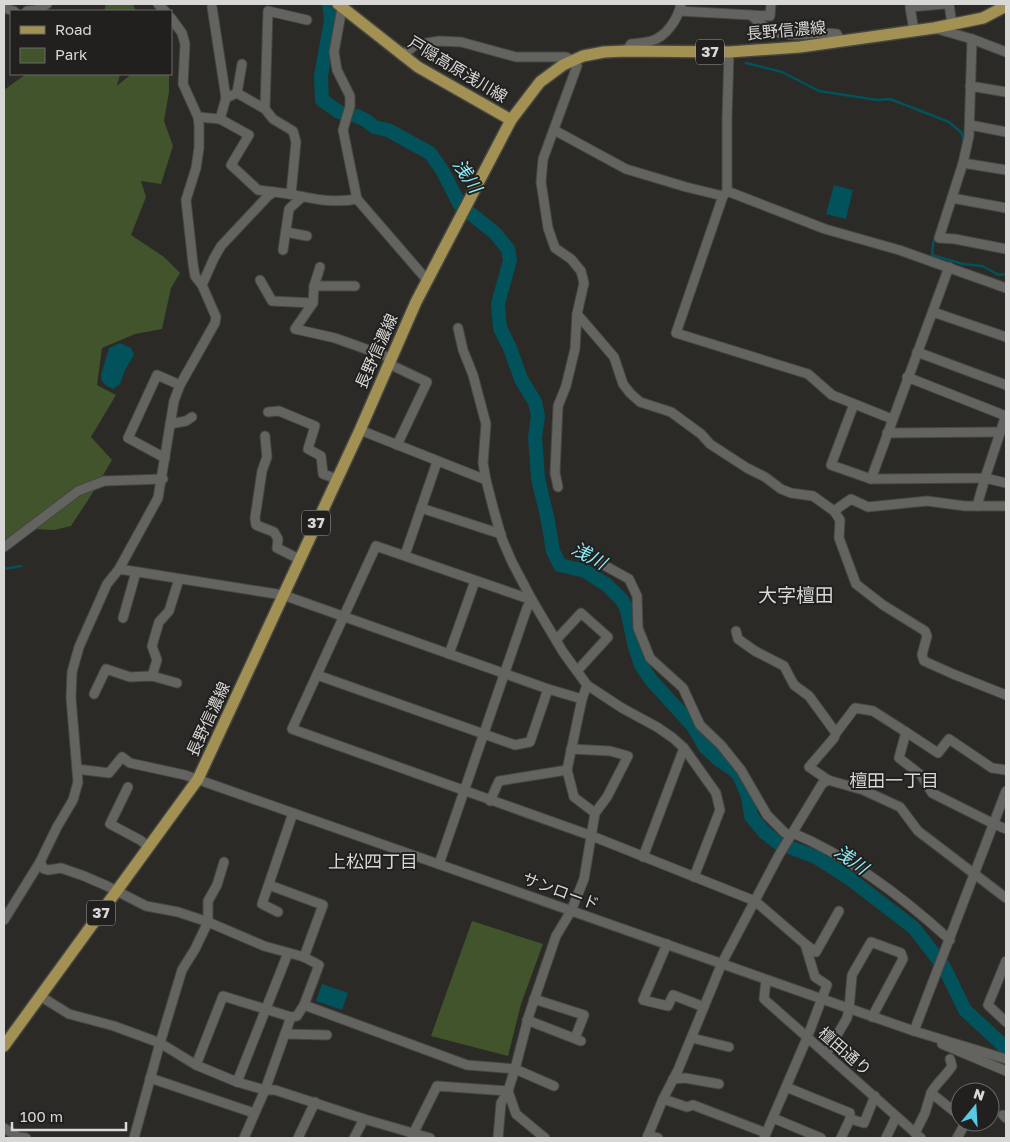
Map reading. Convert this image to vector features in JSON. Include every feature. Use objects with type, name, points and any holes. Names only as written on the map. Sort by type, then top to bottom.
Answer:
[{"type":"main road","name":"戸隠高原浅川線","points":[[341,5],[418,67],[511,120]]},
{"type":"main road","name":"長野信濃線","points":[[4,1046],[198,779],[360,430],[427,280],[511,120],[540,82],[552,72],[583,56],[604,52],[729,52],[800,47],[934,28],[982,18],[1006,6]]},
{"type":"street","points":[[626,51],[631,44],[652,41],[667,31],[680,7],[716,8],[751,15],[770,16],[771,4]]},
{"type":"street","points":[[914,31],[910,7],[944,4]]},
{"type":"street","points":[[949,4],[952,24]]},
{"type":"street","points":[[341,5],[334,52],[337,70],[350,96],[350,106],[343,130],[357,199],[427,280]]},
{"type":"street","points":[[212,7],[226,98],[220,119]]},
{"type":"street","points":[[265,109],[268,11],[307,20]]},
{"type":"street","points":[[751,15],[761,26],[775,33],[793,35],[828,32],[837,34],[840,42]]},
{"type":"street","points":[[4,920],[40,862],[73,800],[78,782],[72,672],[79,647],[107,584],[119,569],[158,498],[163,478],[174,401],[180,385],[215,323],[216,317],[202,285],[195,276],[193,264],[186,200],[196,168],[199,148],[198,117],[183,84],[185,44],[182,33],[172,19]]},
{"type":"street","points":[[934,28],[972,39],[1006,52]]},
{"type":"street","points":[[972,39],[970,125],[963,163],[939,238],[955,239],[1006,249]]},
{"type":"street","points":[[402,56],[414,45],[439,41],[461,42],[516,56],[566,57],[574,61],[577,66],[543,159],[541,182],[548,228],[555,248],[571,259],[581,272],[584,283],[578,314],[575,349],[566,386],[558,406],[555,473],[558,487]]},
{"type":"street","points":[[729,52],[725,194],[676,333],[808,374],[832,395],[892,419]]},
{"type":"street","points":[[236,93],[242,64]]},
{"type":"street","points":[[970,86],[1006,92]]},
{"type":"street","points":[[226,98],[236,93]]},
{"type":"street","points":[[236,93],[265,109],[272,119],[293,131],[296,142],[291,194]]},
{"type":"street","points":[[198,117],[220,119],[250,136],[231,165],[258,190],[291,194],[326,202],[357,199]]},
{"type":"street","points":[[970,125],[1006,132]]},
{"type":"street","points":[[554,130],[626,169],[686,187],[725,194],[825,229],[899,250],[1006,288]]},
{"type":"street","points":[[963,163],[1006,170]]},
{"type":"street","points":[[202,285],[221,246],[274,192]]},
{"type":"street","points":[[283,250],[289,209],[302,197]]},
{"type":"street","points":[[952,198],[1006,208]]},
{"type":"street","points":[[286,232],[307,236]]},
{"type":"street","points":[[320,267],[314,286],[313,303],[295,329],[335,338],[390,361],[427,382],[397,445]]},
{"type":"street","points":[[871,479],[949,267]]},
{"type":"street","points":[[260,280],[272,302],[313,303]]},
{"type":"street","points":[[314,286],[355,286]]},
{"type":"street","points":[[933,312],[1006,337]]},
{"type":"street","points":[[578,314],[614,357],[623,384],[640,402],[671,412],[701,434],[710,444],[780,489],[791,493],[814,496],[834,511],[840,520],[839,538],[856,584],[883,605],[924,631],[927,636],[922,655],[924,660],[1006,695]]},
{"type":"street","points":[[458,328],[486,424],[484,463],[486,480],[501,534],[512,562],[532,600],[556,640],[587,685],[622,708],[658,727],[684,748],[716,793],[720,810],[694,877]]},
{"type":"street","points":[[917,352],[1006,385]]},
{"type":"street","points":[[165,458],[128,438],[157,375],[180,385]]},
{"type":"street","points":[[907,377],[1006,416],[977,506]]},
{"type":"street","points":[[854,404],[831,465],[871,479],[985,478],[1006,483]]},
{"type":"street","points":[[268,412],[279,411],[315,426],[308,449],[321,456],[323,474],[336,479]]},
{"type":"street","points":[[170,424],[186,421],[192,417]]},
{"type":"street","points":[[360,430],[486,480]]},
{"type":"street","points":[[887,433],[1000,432]]},
{"type":"street","points":[[265,436],[267,457],[262,470],[255,518],[256,525],[274,532],[278,539],[277,548],[299,559]]},
{"type":"street","points":[[405,555],[437,462]]},
{"type":"street","points":[[4,547],[78,491],[104,481],[163,478]]},
{"type":"street","points":[[834,511],[851,499],[868,507],[927,501],[977,506],[1006,506]]},
{"type":"street","points":[[421,508],[501,534]]},
{"type":"street","points":[[532,600],[376,546],[292,729],[592,836],[755,901],[816,952],[838,911]]},
{"type":"street","points":[[602,564],[629,579],[637,596],[638,628],[650,658],[684,688],[700,726],[721,745],[741,770],[767,815],[785,833],[819,844],[862,871],[927,919],[949,942]]},
{"type":"street","points":[[119,569],[284,595],[344,618],[582,699]]},
{"type":"street","points":[[123,618],[136,572]]},
{"type":"street","points":[[152,676],[157,660],[152,646],[159,622],[169,610],[179,579]]},
{"type":"street","points":[[449,654],[474,581]]},
{"type":"street","points":[[439,864],[527,608],[532,600]]},
{"type":"street","points":[[556,640],[581,613],[608,637],[577,670]]},
{"type":"street","points":[[736,631],[738,639],[755,651],[784,666],[794,685],[809,696],[836,733]]},
{"type":"street","points":[[94,694],[106,669],[130,676],[152,676],[176,683]]},
{"type":"street","points":[[317,674],[515,745],[530,742],[548,689]]},
{"type":"street","points":[[587,685],[582,699],[567,770],[574,797],[595,814]]},
{"type":"street","points":[[1006,770],[992,768],[949,739],[938,753],[873,710],[855,708],[810,767],[828,780],[863,790],[900,807],[918,831],[1006,898]]},
{"type":"street","points":[[906,732],[899,758],[921,775],[932,793],[994,824],[1006,828]]},
{"type":"street","points":[[643,857],[684,748]]},
{"type":"street","points":[[498,1138],[501,1103],[508,1091],[515,1069],[527,1020],[556,936],[571,911],[584,879],[595,814],[628,756],[610,751],[571,749]]},
{"type":"street","name":"サンロード","points":[[77,769],[109,773],[122,757],[130,763],[198,779],[766,980],[914,1031],[1006,1059]]},
{"type":"street","points":[[490,800],[499,780],[567,770]]},
{"type":"street","points":[[658,1138],[648,1137],[663,1099],[692,1038],[722,963],[779,855],[822,784],[828,780]]},
{"type":"street","points":[[128,787],[110,824],[140,840],[149,848]]},
{"type":"street","points":[[914,1031],[1006,791]]},
{"type":"street","points":[[278,912],[262,904],[293,813]]},
{"type":"street","points":[[40,862],[44,869],[61,868],[117,891],[146,906],[178,912],[208,922],[264,946],[304,957],[319,965],[304,1005],[297,1016],[292,1017],[266,1010],[223,996],[196,1065]]},
{"type":"street","points":[[134,1138],[154,1079],[161,1044],[182,970],[208,922],[208,901],[217,885],[224,862]]},
{"type":"street","points":[[269,885],[323,905],[304,957]]},
{"type":"street","points":[[826,1054],[847,1018],[850,1009],[852,975],[871,942],[901,953],[904,959],[872,1016]]},
{"type":"street","points":[[667,944],[643,1000],[668,1006],[673,995],[704,1007]]},
{"type":"street","points":[[663,1099],[687,1107],[693,1105],[765,1136],[807,1038],[827,985],[815,977],[805,944]]},
{"type":"street","points":[[237,1082],[288,953]]},
{"type":"street","points":[[1006,961],[988,1005],[1006,1022]]},
{"type":"street","name":"檀田通り","points":[[766,980],[764,999],[918,1136]]},
{"type":"street","points":[[40,996],[69,1014],[114,1026],[161,1044],[196,1065],[237,1082],[315,1102],[412,1136],[430,1138]]},
{"type":"street","points":[[527,1020],[578,1040],[584,1015],[534,999]]},
{"type":"street","points":[[304,1005],[467,1066],[515,1069],[554,1086]]},
{"type":"street","points":[[244,1138],[265,1090],[292,1017]]},
{"type":"street","name":"サンロード","points":[[914,1031],[1006,1071]]},
{"type":"street","points":[[285,1034],[327,1035]]},
{"type":"street","points":[[692,1038],[728,1047]]},
{"type":"street","points":[[918,1136],[936,1083],[946,1075],[952,1066],[950,1059]]},
{"type":"street","points":[[672,1079],[685,1078],[719,1084]]},
{"type":"street","points":[[154,1079],[254,1113]]},
{"type":"street","points":[[412,1136],[438,1086],[508,1091]]},
{"type":"street","points":[[786,1087],[850,1113],[850,1119],[841,1138]]},
{"type":"street","points":[[508,1091],[516,1114],[545,1138]]},
{"type":"street","points":[[932,1093],[950,1108]]},
{"type":"street","points":[[850,1119],[864,1123],[874,1096]]},
{"type":"street","points":[[298,1138],[315,1102]]},
{"type":"street","points":[[886,1138],[896,1117]]},
{"type":"street","points":[[773,1118],[821,1138]]},
{"type":"street","points":[[354,1138],[364,1119]]},
{"type":"street","points":[[4,1128],[20,1138]]},
{"type":"green space","points":[[106,4],[133,4],[136,10],[104,10]]},
{"type":"green space","points":[[25,75],[120,75],[117,86],[130,75],[169,75],[169,92],[164,121],[173,146],[161,184],[141,181],[146,197],[131,235],[164,257],[180,273],[171,288],[162,329],[135,334],[102,348],[97,385],[116,395],[91,437],[112,460],[71,526],[54,530],[35,529],[4,541],[4,90]]},
{"type":"green space","points":[[472,921],[543,944],[521,1004],[508,1056],[431,1036]]},
{"type":"water","points":[[834,185],[853,190],[846,219],[826,214]]},
{"type":"water","points":[[120,343],[131,348],[134,355],[125,370],[120,384],[113,389],[102,381],[101,375],[109,348]]},
{"type":"water","points":[[322,984],[348,993],[342,1010],[316,1001]]},
{"type":"waterway","name":"浅川","points":[[329,4],[331,20],[321,76],[322,100],[339,112],[357,116],[374,127],[388,130],[430,153],[442,170],[460,205],[495,233],[508,249],[510,260],[498,304],[500,328],[510,348],[521,379],[535,402],[538,416],[535,437],[538,478],[553,551],[560,565],[585,571],[607,585],[622,600],[627,610],[641,665],[651,680],[693,726],[705,747],[739,775],[748,796],[751,816],[764,832],[778,843],[816,857],[849,878],[914,928],[944,967],[965,1010],[1006,1048]]},
{"type":"waterway","points":[[746,63],[782,72],[819,91],[877,100],[890,99],[949,122],[962,133],[964,145]]},
{"type":"waterway","points":[[935,236],[932,255],[963,264],[982,266],[999,275],[1006,274]]},
{"type":"waterway","points":[[4,569],[21,566]]},
{"type":"district","name":"大字檀田","points":[[796,595]]},
{"type":"district","name":"檀田一丁目","points":[[894,781]]},
{"type":"district","name":"上松四丁目","points":[[373,862]]}]
